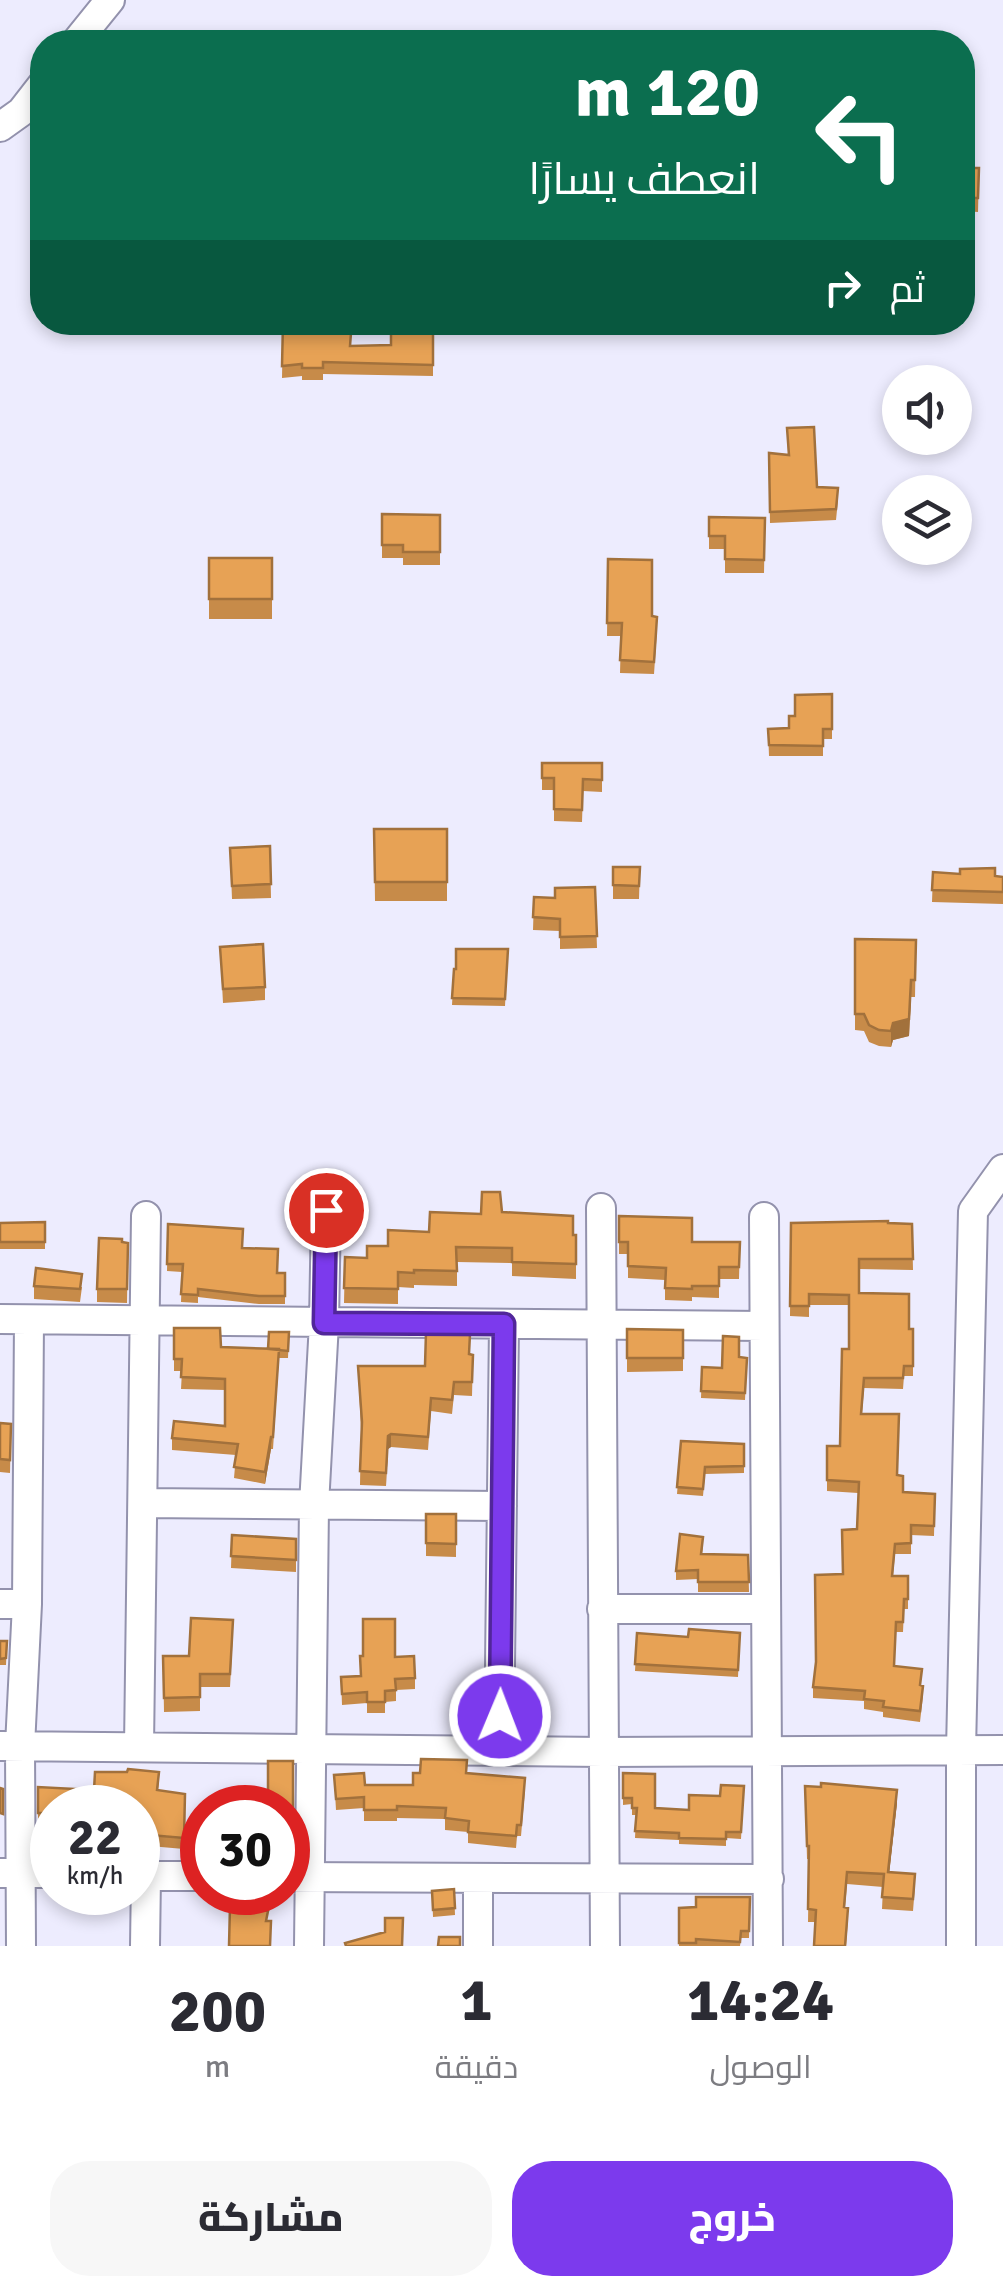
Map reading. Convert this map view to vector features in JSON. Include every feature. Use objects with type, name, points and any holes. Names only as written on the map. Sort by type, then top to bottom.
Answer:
[{"type":"street","points":[[86,30],[110,0]]},
{"type":"street","points":[[0,127],[30,99]]},
{"type":"street","points":[[961,1946],[972,1211],[1003,1169]]},
{"type":"street","points":[[600,1208],[605,1946]]},
{"type":"street","points":[[308,1785],[326,1210]]},
{"type":"street","points":[[138,1747],[146,1216]]},
{"type":"street","points":[[764,1217],[768,1946]]},
{"type":"street","points":[[0,1320],[764,1326]]},
{"type":"street","points":[[21,1946],[10,1872],[10,1746],[13,1604],[29,1320]]},
{"type":"street","points":[[499,1751],[504,1324]]},
{"type":"street","points":[[144,1503],[502,1506]]},
{"type":"street","points":[[602,1609],[766,1609]]},
{"type":"street","points":[[10,1746],[767,1753],[1003,1750]]},
{"type":"street","points":[[310,1877],[769,1879]]},
{"type":"street","points":[[478,1878],[478,1946]]},
{"type":"street","points":[[144,1915],[146,1946]]},
{"type":"street","points":[[305,1915],[309,1946]]},
{"type":"building","points":[[975,168],[979,168],[975,198]]},
{"type":"building","points":[[283,335],[351,335],[350,346],[391,345],[391,335],[433,335],[433,365],[323,362],[323,368],[282,366]]},
{"type":"building","points":[[814,427],[817,487],[838,488],[836,509],[770,512],[769,453],[789,455],[787,428]]},
{"type":"building","points":[[382,514],[440,515],[440,552],[403,552],[403,545],[382,545]]},
{"type":"building","points":[[709,517],[765,518],[764,560],[725,559],[725,536],[709,536]]},
{"type":"building","points":[[209,558],[272,558],[272,599],[209,599]]},
{"type":"building","points":[[608,559],[652,560],[652,616],[657,617],[654,662],[620,660],[622,623],[607,623]]},
{"type":"building","points":[[832,694],[832,729],[823,729],[823,746],[769,745],[768,729],[789,728],[789,716],[795,716],[795,695]]},
{"type":"building","points":[[542,763],[602,763],[602,780],[583,779],[582,810],[554,809],[554,778],[542,778]]},
{"type":"building","points":[[374,829],[447,829],[447,882],[375,882]]},
{"type":"building","points":[[270,846],[271,884],[232,886],[230,848]]},
{"type":"building","points":[[613,867],[640,867],[639,886],[613,885]]},
{"type":"building","points":[[995,868],[995,876],[1003,877],[1003,892],[932,890],[933,872],[960,874],[960,869]]},
{"type":"building","points":[[595,887],[597,936],[560,937],[560,919],[533,917],[534,897],[555,898],[555,888]]},
{"type":"building","points":[[855,939],[916,940],[909,1019],[893,1023],[891,1031],[879,1030],[869,1025],[864,1014],[855,1014]]},
{"type":"building","points":[[263,944],[265,987],[223,989],[220,947]]},
{"type":"building","points":[[456,949],[508,949],[505,999],[452,998]]},
{"type":"building","points":[[482,1192],[500,1192],[502,1212],[573,1216],[576,1264],[512,1262],[512,1248],[456,1247],[457,1271],[398,1272],[398,1289],[344,1288],[345,1257],[367,1258],[367,1246],[388,1246],[388,1230],[429,1232],[430,1212],[481,1214]]},
{"type":"building","points":[[619,1216],[692,1218],[692,1242],[740,1242],[739,1267],[719,1267],[719,1286],[665,1288],[666,1268],[628,1266],[628,1242],[619,1242]]},
{"type":"building","points":[[45,1222],[45,1242],[0,1242],[0,1223]]},
{"type":"building","points":[[791,1223],[912,1224],[913,1259],[859,1259],[859,1293],[909,1294],[913,1366],[904,1366],[903,1378],[864,1378],[861,1414],[899,1414],[897,1475],[903,1476],[903,1492],[935,1494],[934,1526],[911,1525],[911,1543],[895,1544],[892,1576],[908,1576],[903,1622],[896,1622],[894,1666],[922,1669],[920,1711],[883,1707],[884,1701],[864,1699],[865,1691],[813,1687],[815,1575],[843,1574],[842,1530],[857,1529],[859,1482],[827,1480],[827,1446],[840,1446],[842,1349],[849,1349],[849,1295],[809,1294],[809,1306],[790,1306]]},
{"type":"building","points":[[168,1224],[243,1229],[242,1248],[278,1249],[277,1273],[285,1273],[285,1296],[198,1289],[198,1295],[181,1294],[183,1264],[167,1264]]},
{"type":"building","points":[[99,1238],[128,1243],[127,1289],[97,1289]]},
{"type":"building","points":[[36,1268],[82,1274],[80,1289],[34,1286]]},
{"type":"building","points":[[174,1328],[220,1328],[221,1347],[279,1349],[273,1437],[265,1472],[234,1467],[238,1444],[172,1438],[174,1421],[225,1426],[225,1379],[181,1377],[182,1359],[174,1359]]},
{"type":"building","points":[[627,1329],[683,1330],[683,1358],[627,1358]]},
{"type":"building","points":[[269,1332],[289,1332],[288,1351],[268,1349]]},
{"type":"building","points":[[426,1332],[470,1334],[472,1382],[454,1382],[452,1400],[431,1398],[428,1437],[388,1436],[386,1473],[360,1471],[358,1366],[425,1366]]},
{"type":"building","points":[[723,1336],[739,1337],[739,1357],[747,1358],[745,1393],[701,1391],[702,1367],[722,1368]]},
{"type":"building","points":[[0,1423],[11,1424],[10,1460],[0,1459]]},
{"type":"building","points":[[681,1441],[744,1444],[744,1466],[705,1467],[703,1489],[677,1487]]},
{"type":"building","points":[[426,1514],[456,1514],[456,1544],[426,1543]]},
{"type":"building","points":[[680,1534],[703,1537],[701,1554],[748,1555],[749,1582],[698,1582],[698,1570],[676,1571]]},
{"type":"building","points":[[232,1535],[296,1539],[296,1560],[231,1556]]},
{"type":"building","points":[[191,1618],[233,1620],[230,1674],[200,1674],[200,1697],[164,1698],[163,1656],[189,1656]]},
{"type":"building","points":[[363,1619],[395,1619],[395,1657],[414,1656],[415,1678],[395,1679],[396,1690],[385,1691],[385,1702],[367,1702],[367,1692],[342,1694],[341,1677],[361,1676]]},
{"type":"building","points":[[689,1629],[740,1633],[738,1670],[635,1664],[637,1633],[688,1637]]},
{"type":"building","points":[[0,1641],[7,1641],[6,1658],[0,1659]]},
{"type":"building","points":[[421,1759],[467,1760],[466,1773],[525,1778],[521,1825],[517,1825],[516,1836],[468,1832],[469,1821],[445,1818],[446,1808],[397,1806],[397,1810],[364,1810],[364,1797],[336,1799],[334,1775],[364,1773],[365,1785],[413,1785],[413,1773],[420,1773]]},
{"type":"building","points":[[268,1761],[293,1761],[293,1785],[268,1785]]},
{"type":"building","points":[[95,1772],[159,1772],[158,1785],[94,1785]]},
{"type":"building","points":[[623,1773],[655,1774],[655,1808],[689,1810],[689,1795],[720,1796],[721,1785],[744,1786],[741,1832],[726,1832],[726,1839],[679,1838],[679,1833],[635,1831],[637,1808],[632,1808],[632,1798],[623,1798]]},
{"type":"building","points":[[821,1783],[897,1790],[888,1872],[915,1874],[913,1899],[882,1897],[884,1874],[847,1872],[845,1946],[814,1946],[816,1910],[808,1909],[805,1786],[821,1787]]},
{"type":"building","points":[[0,1788],[3,1789],[3,1814],[0,1813]]},
{"type":"building","points":[[160,1790],[180,1793],[180,1838],[160,1836]]},
{"type":"building","points":[[454,1889],[455,1908],[433,1910],[432,1891]]},
{"type":"building","points":[[696,1897],[750,1897],[749,1931],[741,1931],[740,1942],[696,1939],[696,1943],[679,1943],[679,1908],[696,1907]]},
{"type":"building","points":[[230,1915],[267,1915],[266,1921],[271,1921],[270,1946],[229,1946]]},
{"type":"building","points":[[385,1918],[403,1918],[402,1946],[346,1946],[345,1943],[385,1932]]},
{"type":"building","points":[[439,1937],[460,1937],[460,1946],[438,1946]]},
{"type":"route","points":[[326,1210],[324,1323],[504,1324],[500,1716]]}]
